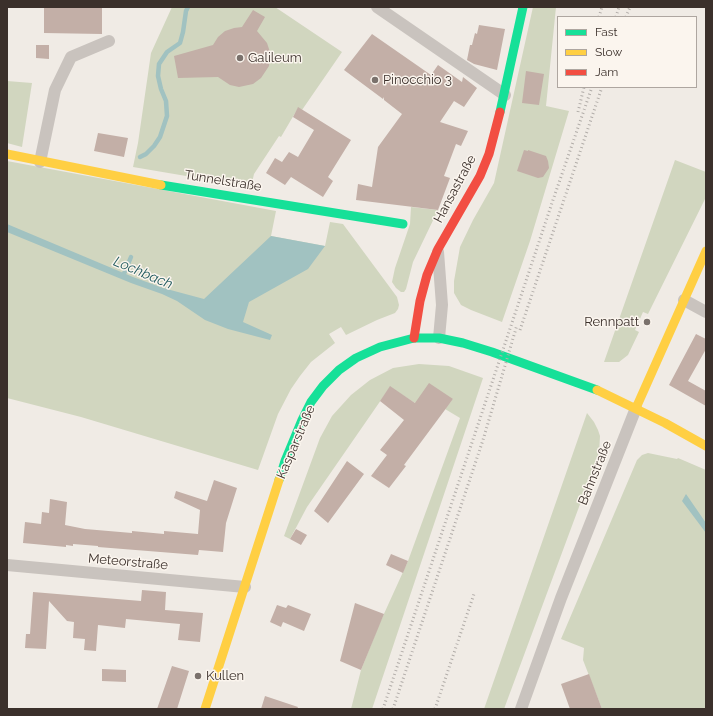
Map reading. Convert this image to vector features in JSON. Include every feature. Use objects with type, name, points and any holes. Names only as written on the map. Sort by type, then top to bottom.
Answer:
[{"type":"street","points":[[377,7],[505,95]]},
{"type":"street","name":"Hansastraße","points":[[414,338],[420,301],[427,275],[438,249],[480,176],[490,154],[505,95],[523,7]]},
{"type":"street","points":[[40,162],[55,90],[71,57],[109,41]]},
{"type":"street","name":"Tunnelstraße","points":[[7,154],[147,183],[403,224]]},
{"type":"street","points":[[438,249],[442,305],[439,338]]},
{"type":"street","name":"Bahnstraße","points":[[520,709],[561,598],[636,408],[706,251]]},
{"type":"street","points":[[684,300],[706,312]]},
{"type":"street","name":"Kasparstraße","points":[[205,709],[285,461],[302,420],[312,402],[328,381],[339,370],[356,358],[380,347],[414,338],[439,338],[492,352],[596,390],[636,408],[706,446]]},
{"type":"street","name":"Meteorstraße","points":[[7,565],[245,587]]},
{"type":"green space","points":[[172,7],[275,7],[342,52],[302,110],[298,108],[281,137],[279,136],[254,174],[251,187],[133,167],[151,53]]},
{"type":"green space","points":[[533,7],[556,7],[546,106],[569,111],[530,241],[502,322],[461,305],[454,293],[454,281],[460,247],[494,183]]},
{"type":"green space","points":[[7,81],[32,83],[22,147],[7,143]]},
{"type":"green space","points":[[675,160],[706,172],[706,197],[648,314],[643,312],[635,330],[639,332],[628,355],[619,362],[604,362]]},
{"type":"green space","points":[[7,161],[276,211],[271,236],[325,246],[330,222],[343,224],[397,297],[399,305],[398,309],[395,313],[346,335],[341,327],[329,334],[335,343],[311,362],[291,389],[278,414],[258,470],[81,417],[7,398]]},
{"type":"green space","points":[[411,207],[438,210],[413,262],[406,289],[404,292],[401,292],[392,282],[395,268],[410,224]]},
{"type":"green space","points":[[419,364],[449,366],[483,378],[372,709],[351,709],[361,670],[378,627],[408,561],[460,418],[445,409],[453,399],[415,403],[390,387],[307,507],[290,539],[284,536],[320,438],[332,416],[351,395],[370,380],[393,368]]},
{"type":"green space","points":[[587,413],[594,422],[600,436],[599,453],[504,709],[484,709]]},
{"type":"green space","points":[[648,453],[678,458],[706,470],[706,709],[602,709],[583,660],[584,648],[561,639],[637,460],[642,455]]},
{"type":"water","points":[[7,224],[133,277],[163,288],[204,299],[271,236],[325,246],[308,269],[249,302],[243,322],[272,335],[270,340],[228,329],[205,320],[177,301],[162,294],[131,283],[7,232]]},
{"type":"water","points":[[686,494],[706,523],[706,533],[682,501]]},
{"type":"building","points":[[44,7],[102,8],[102,34],[44,33]]},
{"type":"building","name":"Galileum","points":[[253,10],[265,17],[257,31],[267,43],[270,52],[269,66],[261,78],[253,84],[239,87],[230,85],[218,77],[178,78],[174,56],[213,45],[218,37],[225,31],[242,27]]},
{"type":"building","points":[[479,25],[505,29],[497,70],[474,64],[467,60],[470,45],[472,45],[475,33],[477,34]]},
{"type":"building","points":[[372,34],[431,75],[438,65],[462,82],[463,77],[477,88],[464,107],[454,101],[440,122],[468,131],[461,146],[456,144],[444,176],[450,178],[438,210],[356,200],[358,184],[372,187],[378,147],[402,114],[384,100],[384,97],[383,99],[344,70]]},
{"type":"building","points":[[36,45],[49,45],[49,59],[36,58]]},
{"type":"building","points":[[526,71],[544,74],[539,105],[522,103]]},
{"type":"building","points":[[298,107],[351,140],[328,177],[333,181],[323,197],[291,177],[285,185],[266,173],[275,158],[282,162],[289,152],[298,157],[314,130],[293,117]]},
{"type":"building","points":[[98,133],[128,138],[124,157],[94,151]]},
{"type":"building","points":[[524,150],[546,156],[549,168],[543,177],[538,178],[517,171]]},
{"type":"building","points":[[696,334],[706,339],[706,349],[688,381],[706,391],[706,406],[669,385]]},
{"type":"building","points":[[429,383],[453,399],[404,465],[406,466],[389,488],[371,476],[387,455],[380,450],[404,420],[380,401],[390,386],[415,403]]},
{"type":"building","points":[[347,461],[364,474],[328,523],[314,511]]},
{"type":"building","points":[[214,480],[237,488],[226,523],[223,552],[199,550],[198,555],[73,544],[73,546],[66,545],[66,547],[23,543],[25,522],[41,524],[42,512],[49,513],[50,499],[67,502],[65,525],[85,529],[132,533],[132,531],[164,534],[164,531],[198,534],[200,510],[174,498],[176,491],[207,501]]},
{"type":"building","points":[[296,529],[307,535],[301,545],[290,539]]},
{"type":"building","points":[[391,554],[408,561],[403,573],[386,565]]},
{"type":"building","points":[[142,590],[166,592],[165,610],[203,613],[200,642],[178,640],[180,624],[126,619],[125,628],[98,625],[96,651],[84,650],[85,639],[73,638],[74,622],[67,621],[49,601],[46,649],[25,648],[26,634],[30,634],[33,592],[141,601]]},
{"type":"building","points":[[355,603],[384,614],[361,670],[340,661]]},
{"type":"building","points":[[277,605],[286,608],[288,605],[311,614],[304,631],[283,622],[281,627],[270,622]]},
{"type":"building","points":[[172,666],[189,671],[177,709],[157,709]]},
{"type":"building","points":[[102,669],[126,670],[126,682],[102,681]]},
{"type":"building","points":[[589,674],[602,709],[570,709],[561,684]]},
{"type":"building","points":[[265,696],[298,707],[297,709],[261,709]]},
{"type":"waterway","points":[[140,157],[146,154],[160,137],[167,116],[166,101],[158,76],[159,64],[167,52],[180,43],[188,7]]},
{"type":"waterway","name":"Lochbach","points":[[123,276],[131,257]]},
{"type":"railway","points":[[599,16],[602,7]]},
{"type":"railway","points":[[616,16],[619,7]]},
{"type":"railway","points":[[626,16],[630,7]]},
{"type":"railway","points":[[578,112],[584,88]]},
{"type":"railway","points":[[383,709],[592,88]]},
{"type":"railway","points":[[520,330],[602,88]]},
{"type":"railway","points":[[393,709],[483,440],[517,325]]},
{"type":"railway","points":[[435,709],[474,594]]},
{"type":"traffic: fast","points":[[500,112],[523,7]]},
{"type":"traffic: fast","points":[[161,185],[403,224]]},
{"type":"traffic: fast","points":[[279,480],[302,420],[311,402],[323,386],[339,370],[356,358],[380,347],[414,338],[439,338],[463,343],[492,352],[597,390]]},
{"type":"traffic: slow","points":[[7,154],[161,185]]},
{"type":"traffic: slow","points":[[636,408],[706,251]]},
{"type":"traffic: slow","points":[[597,390],[665,423],[706,446]]},
{"type":"traffic: slow","points":[[205,709],[279,480]]},
{"type":"traffic: jam","points":[[414,338],[420,301],[427,275],[438,249],[480,176],[489,154],[500,112]]},
{"type":"place","name":"Galileum","points":[[240,58]]},
{"type":"place","name":"Pinocchio 3","points":[[375,80]]},
{"type":"place","name":"Rennpatt","points":[[647,322]]},
{"type":"place","name":"Kullen","points":[[198,676]]}]
